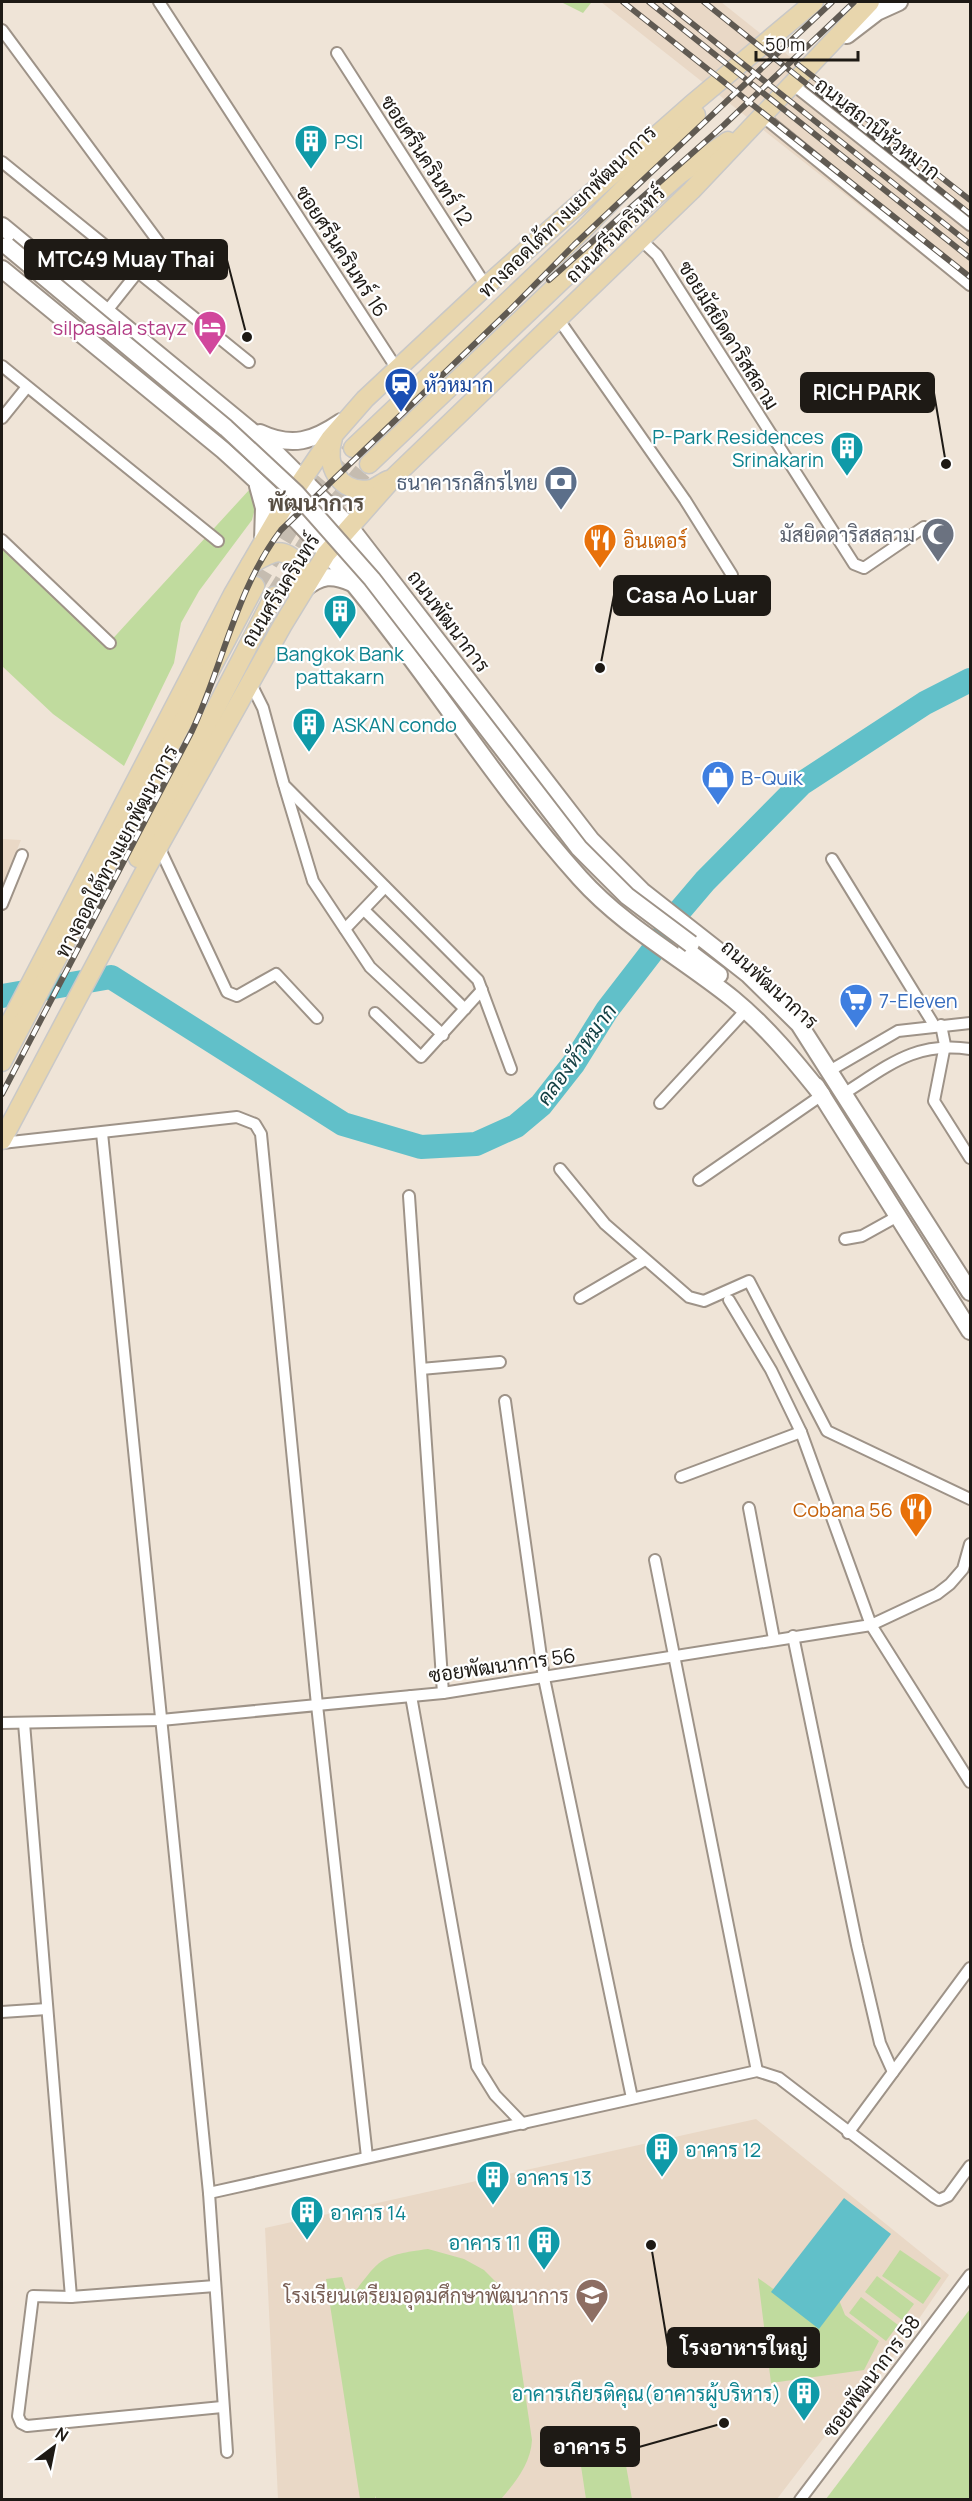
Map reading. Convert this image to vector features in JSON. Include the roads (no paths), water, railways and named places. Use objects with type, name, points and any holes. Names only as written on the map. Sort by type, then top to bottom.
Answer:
[{"type":"main road","name":"ถนนศรีนครินทร์","points":[[2,1038],[21,1015],[59,943],[249,566],[302,477],[341,424],[486,286],[807,2]]},
{"type":"main road","name":"ทางลอดใต้ทางแยกพัฒนาการ","points":[[353,448],[584,229],[807,2]]},
{"type":"main road","name":"ถนนศรีนครินทร์","points":[[3,1137],[65,1009],[103,938],[159,847],[300,594],[326,554],[395,476],[692,190],[790,83],[870,2]]},
{"type":"main road","points":[[811,61],[878,12],[899,2]]},
{"type":"main road","points":[[369,464],[652,198],[680,174],[756,120]]},
{"type":"main road","name":"ถนนพัฒนาการ","points":[[2,226],[246,426],[302,477],[349,526],[583,831],[624,875],[781,1004],[800,1024],[970,1292]]},
{"type":"main road","name":"ถนนพัฒนาการ","points":[[3,248],[243,455],[291,500],[340,552],[384,605],[581,862],[624,903],[683,950],[728,981],[763,1013],[788,1042],[970,1331]]},
{"type":"main road","name":"ถนนพัฒนาการ","points":[[2,269],[160,399],[257,482],[283,508],[352,583],[561,856],[599,898],[638,930],[683,950],[751,990],[831,1070]]},
{"type":"main road","points":[[160,399],[171,395],[180,384],[178,371]]},
{"type":"main road","points":[[341,424],[330,446],[329,464],[339,481],[357,488],[371,489],[395,476]]},
{"type":"main road","points":[[246,426],[278,441],[301,442],[324,434],[341,424]]},
{"type":"main road","points":[[257,482],[264,508],[263,541]]},
{"type":"main road","points":[[249,566],[269,554],[280,552],[291,555],[301,566],[300,594]]},
{"type":"main road","points":[[300,594],[326,576],[337,577],[352,583]]},
{"type":"main road","name":"ทางลอดใต้ทางแยกพัฒนาการ","points":[[59,943],[255,586]]},
{"type":"main road","name":"ทางลอดใต้ทางแยกพัฒนาการ","points":[[103,938],[274,596]]},
{"type":"main road","points":[[401,646],[401,630],[405,624],[411,621],[425,624]]},
{"type":"main road","name":"ถนนพัฒนาการ","points":[[683,950],[774,1037],[822,1095]]},
{"type":"main road","points":[[2,1062],[21,1015]]},
{"type":"street","name":"ซอยศรีนครินทร์ 16","points":[[159,2],[397,369]]},
{"type":"street","points":[[2,30],[160,244],[106,312]]},
{"type":"street","name":"ซอยศรีนครินทร์ 12","points":[[337,53],[486,286]]},
{"type":"street","name":"ถนนสถานีหัวหมาก","points":[[790,83],[970,225]]},
{"type":"street","points":[[756,120],[970,285]]},
{"type":"street","points":[[2,162],[249,362]]},
{"type":"street","name":"ซอยมัสยิดดาริสสลาม","points":[[640,239],[657,255],[854,564],[864,568],[924,527]]},
{"type":"street","points":[[559,320],[685,500],[732,575]]},
{"type":"street","points":[[2,366],[218,542]]},
{"type":"street","points":[[2,418],[27,387]]},
{"type":"street","points":[[2,540],[110,643]]},
{"type":"street","points":[[250,682],[262,708],[312,881],[370,967],[443,1035]]},
{"type":"street","points":[[284,785],[478,980],[511,1069]]},
{"type":"street","points":[[159,847],[227,992],[237,996],[276,974],[316,1018]]},
{"type":"street","points":[[2,904],[22,855]]},
{"type":"street","points":[[832,859],[938,1025],[945,1046],[934,1101],[970,1158]]},
{"type":"street","points":[[345,930],[385,886]]},
{"type":"street","points":[[364,910],[465,1010]]},
{"type":"street","points":[[375,1013],[421,1057],[482,990]]},
{"type":"street","points":[[660,1103],[746,1010]]},
{"type":"street","points":[[831,1070],[898,1031],[970,1023]]},
{"type":"street","points":[[845,1093],[909,1053],[945,1046],[970,1049]]},
{"type":"street","points":[[699,1180],[822,1095]]},
{"type":"street","points":[[3,1137],[102,1133],[237,1117],[255,1124],[261,1134],[317,1705],[366,2157]]},
{"type":"street","points":[[102,1133],[209,2193],[222,2407],[227,2452]]},
{"type":"street","points":[[560,1169],[605,1224],[645,1260],[697,1301],[715,1298],[749,1281],[827,1431],[970,1499]]},
{"type":"street","points":[[409,1196],[443,1693]]},
{"type":"street","points":[[845,1239],[862,1236],[898,1216]]},
{"type":"street","points":[[580,1298],[645,1260]]},
{"type":"street","points":[[729,1300],[771,1370],[801,1432],[871,1625],[970,1782]]},
{"type":"street","points":[[421,1369],[500,1362]]},
{"type":"street","points":[[505,1401],[544,1678],[632,2098]]},
{"type":"street","points":[[681,1477],[801,1432]]},
{"type":"street","points":[[749,1508],[774,1640]]},
{"type":"street","name":"ซอยพัฒนาการ 56","points":[[2,1723],[161,1720],[443,1693],[871,1625],[937,1594],[950,1584],[963,1569],[970,1544]]},
{"type":"street","points":[[655,1560],[757,2071]]},
{"type":"street","points":[[794,1636],[879,2043],[893,2072]]},
{"type":"street","points":[[411,1696],[477,2066],[495,2095],[523,2124]]},
{"type":"street","points":[[24,1723],[71,2297]]},
{"type":"street","points":[[848,2133],[970,1968]]},
{"type":"street","points":[[2,2012],[47,2009]]},
{"type":"street","points":[[209,2193],[757,2071],[778,2078],[939,2200],[948,2196],[970,2166]]},
{"type":"street","name":"ซอยพัฒนาการ 58","points":[[800,2499],[970,2275]]},
{"type":"street","points":[[215,2286],[71,2297],[36,2296],[31,2299],[18,2416],[21,2423],[27,2426],[222,2407]]},
{"type":"water","points":[[844,2198],[891,2234],[819,2329],[771,2292]]},
{"type":"waterway","name":"คลองหัวหมาก","points":[[2,996],[111,977],[343,1124],[421,1147],[476,1144],[516,1126],[541,1105],[574,1063],[607,1010],[661,940],[671,921],[705,881],[801,784],[925,703],[970,680]]},
{"type":"tunnel","points":[[255,586],[303,506],[353,448]]},
{"type":"tunnel","points":[[274,596],[321,521],[369,464]]},
{"type":"railway","points":[[623,2],[970,277]]},
{"type":"railway","points":[[649,2],[970,258]]},
{"type":"railway","points":[[665,2],[970,244]]},
{"type":"railway","points":[[704,2],[970,214]]},
{"type":"railway","points":[[2,1094],[192,731],[252,577],[281,530],[510,310],[574,245],[832,2]]},
{"type":"railway","points":[[549,280],[724,125],[854,2]]},
{"type":"railway","points":[[797,64],[970,200]]},
{"type":"place","name":"PSI","points":[[311,170]]},
{"type":"place","name":"MTC49 Muay Thai","points":[[247,337]]},
{"type":"place","name":"silpasala stayz","points":[[210,356]]},
{"type":"place","name":"หัวหมาก","points":[[401,413]]},
{"type":"place","name":"RICH PARK","points":[[946,464]]},
{"type":"place","name":"P-Park Residences Srinakarin","points":[[847,477]]},
{"type":"place","name":"ธนาคารกสิกรไทย","points":[[561,511]]},
{"type":"place","name":"มัสยิดดาริสสลาม","points":[[938,563]]},
{"type":"place","name":"อินเตอร์","points":[[600,569]]},
{"type":"place","name":"Bangkok Bank pattakarn","points":[[340,640]]},
{"type":"place","name":"Casa Ao Luar","points":[[600,668]]},
{"type":"place","name":"ASKAN condo","points":[[309,753]]},
{"type":"place","name":"B-Quik","points":[[718,806]]},
{"type":"place","name":"7-Eleven","points":[[856,1029]]},
{"type":"place","name":"Cobana 56","points":[[916,1538]]},
{"type":"place","name":"อาคาร 12","points":[[662,2178]]},
{"type":"place","name":"อาคาร 13","points":[[493,2206]]},
{"type":"place","name":"อาคาร 14","points":[[307,2241]]},
{"type":"place","name":"โรงอาหารใหญ่","points":[[651,2245]]},
{"type":"place","name":"อาคาร 11","points":[[544,2271]]},
{"type":"place","name":"โรงเรียนเตรียมอุดมศึกษาพัฒนาการ","points":[[592,2324]]},
{"type":"place","name":"อาคารเกียรติคุณ(อาคารผู้บริหาร)","points":[[804,2422]]},
{"type":"place","name":"อาคาร 5","points":[[724,2423]]},
{"type":"district","name":"พัฒนาการ","points":[[316,503]]}]
